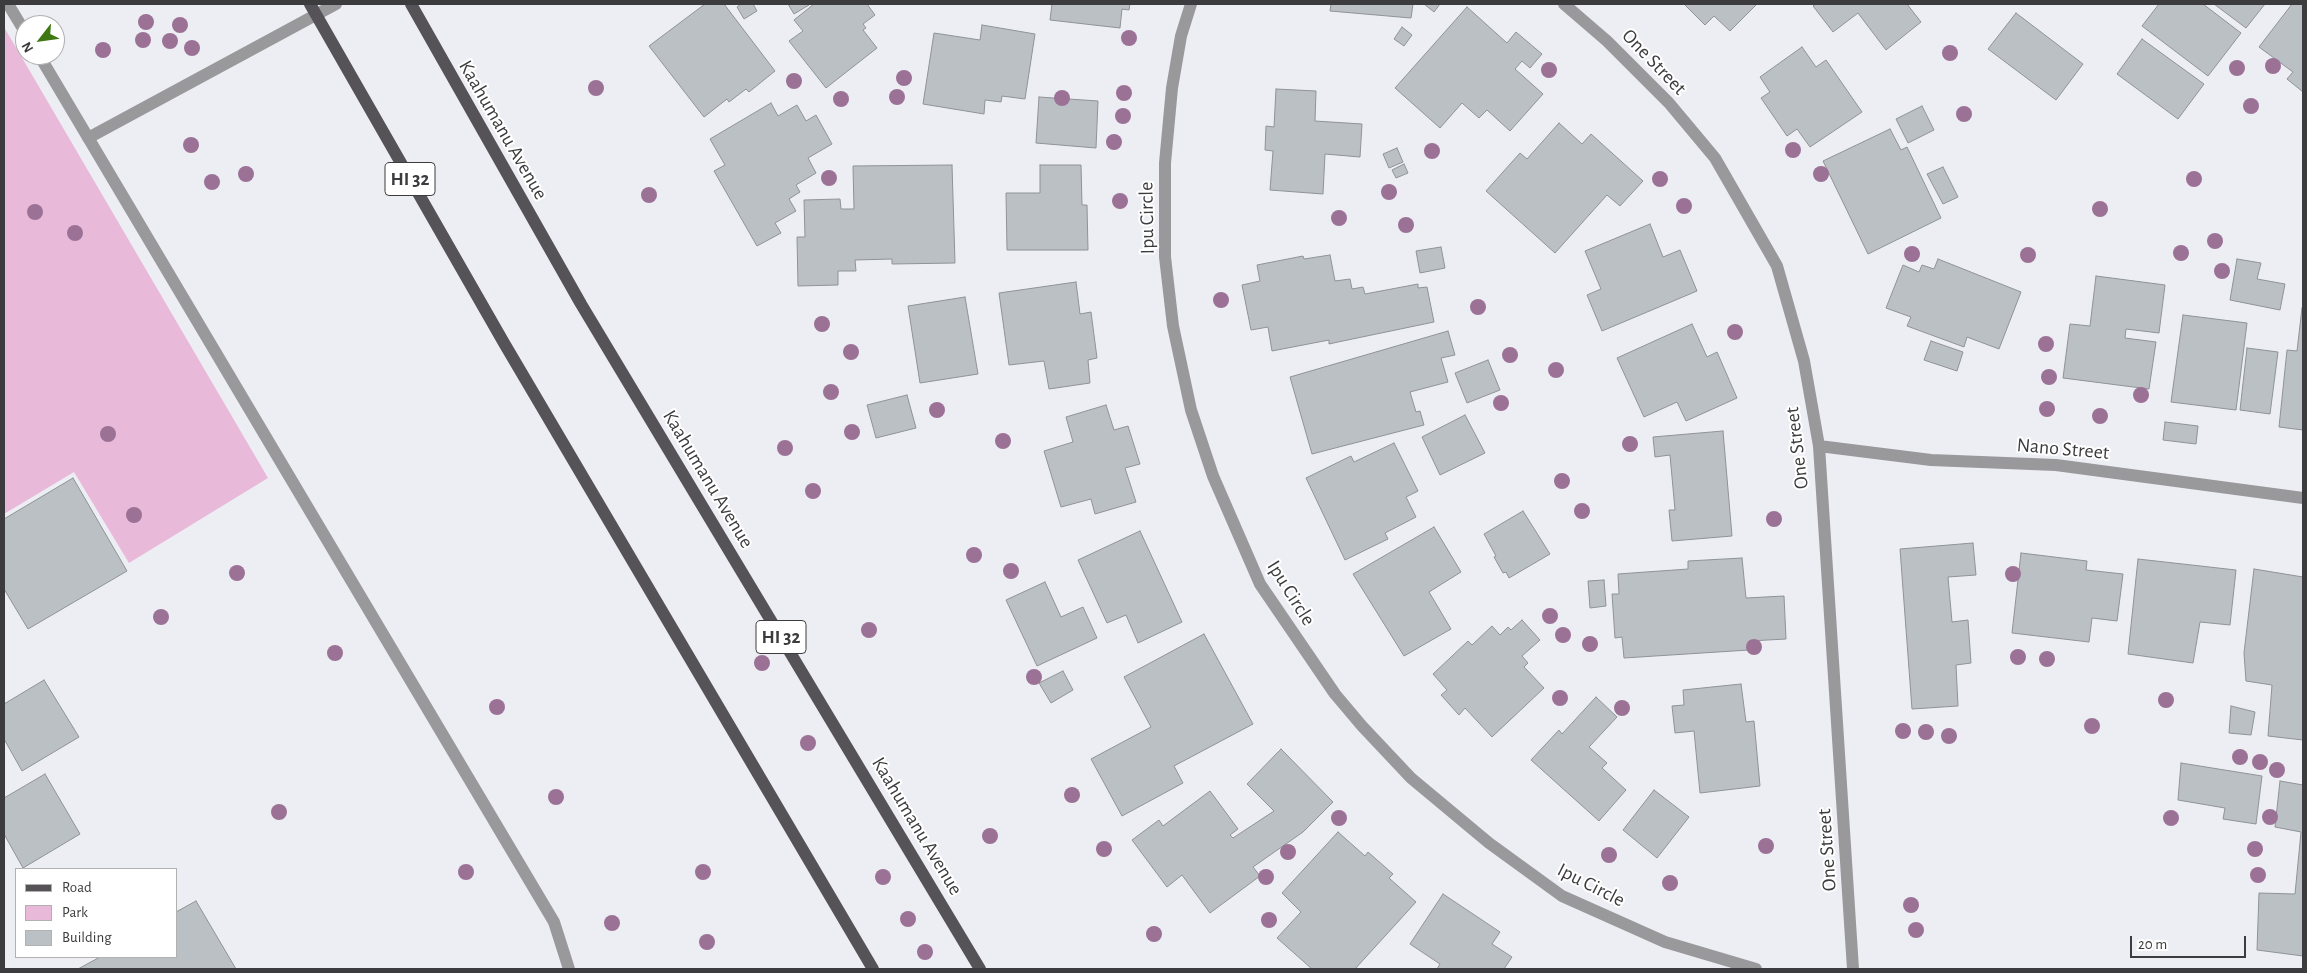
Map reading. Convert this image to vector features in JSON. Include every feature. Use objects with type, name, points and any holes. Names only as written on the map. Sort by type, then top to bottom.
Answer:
[{"type":"main road","name":"Kaahumanu Avenue","points":[[411,4],[581,304],[980,969]]},
{"type":"main road","name":"HI 32","points":[[313,9],[504,343],[874,969]]},
{"type":"street","points":[[8,4],[15,16]]},
{"type":"street","points":[[88,138],[313,9],[336,4]]},
{"type":"street","name":"Ipu Circle","points":[[1191,4],[1181,36],[1172,88],[1165,162],[1165,257],[1173,326],[1191,410],[1214,476],[1260,584],[1335,694],[1362,726],[1411,778],[1489,843],[1562,896],[1665,942],[1756,969]]},
{"type":"street","name":"One Street","points":[[1564,4],[1607,41],[1669,103],[1715,158],[1777,266],[1804,361],[1819,446],[1852,969]]},
{"type":"street","points":[[44,65],[554,922],[569,969]]},
{"type":"street","name":"Nano Street","points":[[1819,446],[1931,460],[2056,465],[2303,498]]},
{"type":"green space","points":[[4,27],[15,46],[15,65],[26,65],[268,478],[129,563],[74,472],[4,514]]},
{"type":"building","points":[[705,4],[724,4],[775,71],[749,92],[746,89],[729,102],[727,99],[704,117],[649,46]]},
{"type":"building","points":[[741,4],[753,4],[757,11],[744,19],[737,7]]},
{"type":"building","points":[[788,4],[809,4],[809,5],[794,14]]},
{"type":"building","points":[[814,4],[867,4],[875,15],[863,24],[866,28],[863,30],[877,48],[826,88],[789,41],[803,31],[794,20]]},
{"type":"building","points":[[1052,4],[1130,4],[1129,10],[1122,9],[1120,28],[1050,20]]},
{"type":"building","points":[[1331,4],[1413,4],[1411,18],[1330,11]]},
{"type":"building","points":[[1424,4],[1440,4],[1434,12]]},
{"type":"building","points":[[1684,4],[1757,4],[1730,31],[1714,16],[1705,25]]},
{"type":"building","points":[[1816,4],[1907,4],[1921,22],[1886,50],[1858,13],[1833,32],[1813,6]]},
{"type":"building","points":[[2159,4],[2203,4],[2241,33],[2208,76],[2142,26]]},
{"type":"building","points":[[2214,4],[2265,4],[2246,28]]},
{"type":"building","points":[[2292,4],[2303,4],[2303,92],[2287,79],[2293,72],[2259,47]]},
{"type":"building","points":[[1467,7],[1507,43],[1516,32],[1542,54],[1530,68],[1522,61],[1515,69],[1543,94],[1510,131],[1487,110],[1479,118],[1462,103],[1440,128],[1395,88]]},
{"type":"building","points":[[2016,13],[2083,64],[2056,100],[1988,49]]},
{"type":"building","points":[[982,25],[1035,34],[1025,99],[1002,96],[1001,102],[985,100],[984,114],[923,104],[934,33],[980,40]]},
{"type":"building","points":[[1402,27],[1412,35],[1404,46],[1394,39]]},
{"type":"building","points":[[2142,39],[2204,84],[2178,119],[2117,74]]},
{"type":"building","points":[[1802,47],[1816,67],[1826,60],[1862,112],[1810,147],[1797,129],[1787,136],[1761,98],[1770,92],[1760,77]]},
{"type":"building","points":[[1276,89],[1316,91],[1315,121],[1362,124],[1360,157],[1325,154],[1323,194],[1270,190],[1273,151],[1265,150],[1266,126],[1274,127]]},
{"type":"building","points":[[1039,97],[1098,101],[1096,148],[1036,143]]},
{"type":"building","points":[[771,103],[778,116],[797,105],[806,121],[816,115],[832,144],[808,158],[816,173],[796,185],[800,192],[789,199],[796,211],[775,223],[781,233],[757,246],[714,171],[725,165],[710,139]]},
{"type":"building","points":[[1922,106],[1934,130],[1908,143],[1896,119]]},
{"type":"building","points":[[1559,123],[1582,144],[1591,134],[1643,181],[1620,206],[1607,195],[1555,253],[1486,191],[1520,153],[1527,159]]},
{"type":"building","points":[[1890,129],[1901,150],[1907,147],[1941,218],[1868,254],[1823,161]]},
{"type":"building","points":[[1397,148],[1403,162],[1389,168],[1383,154]]},
{"type":"building","points":[[1404,164],[1408,173],[1396,178],[1392,170]]},
{"type":"building","points":[[952,165],[955,263],[892,264],[892,259],[855,260],[856,271],[838,271],[838,285],[798,286],[797,237],[805,237],[804,200],[840,199],[841,209],[854,209],[853,166]]},
{"type":"building","points":[[1040,165],[1081,165],[1082,205],[1087,205],[1088,250],[1007,250],[1006,193],[1040,193]]},
{"type":"building","points":[[1943,167],[1958,197],[1943,204],[1927,174]]},
{"type":"building","points":[[1650,224],[1663,257],[1680,250],[1697,291],[1602,331],[1587,295],[1601,289],[1585,251]]},
{"type":"building","points":[[1441,247],[1445,268],[1420,273],[1416,251]]},
{"type":"building","points":[[1330,255],[1335,281],[1350,279],[1352,289],[1363,287],[1365,294],[1418,284],[1418,288],[1427,287],[1434,322],[1329,344],[1329,340],[1272,351],[1268,327],[1251,330],[1242,285],[1260,281],[1257,265],[1303,256],[1304,259]]},
{"type":"building","points":[[1938,259],[2021,292],[1999,349],[1967,337],[1964,347],[1907,326],[1911,317],[1886,308],[1903,265],[1919,272],[1922,265],[1934,269]]},
{"type":"building","points":[[2237,259],[2261,263],[2257,279],[2285,284],[2280,310],[2230,300]]},
{"type":"building","points":[[2096,276],[2165,285],[2159,333],[2126,329],[2125,338],[2156,342],[2149,389],[2063,378],[2070,324],[2090,326]]},
{"type":"building","points":[[1076,282],[1080,314],[1091,312],[1097,358],[1088,360],[1090,383],[1049,389],[1044,361],[1009,365],[999,293]]},
{"type":"building","points":[[965,297],[978,374],[920,383],[908,306]]},
{"type":"building","points":[[2302,308],[2303,430],[2279,427],[2287,350],[2297,351]]},
{"type":"building","points":[[2183,315],[2247,323],[2236,410],[2171,402]]},
{"type":"building","points":[[1692,324],[1707,357],[1717,352],[1737,398],[1686,421],[1677,402],[1644,417],[1617,358]]},
{"type":"building","points":[[1448,331],[1455,355],[1441,358],[1448,382],[1410,392],[1416,412],[1420,411],[1424,425],[1312,454],[1290,377]]},
{"type":"building","points":[[1931,341],[1963,352],[1957,371],[1924,360]]},
{"type":"building","points":[[2247,348],[2278,352],[2270,414],[2240,410]]},
{"type":"building","points":[[1488,360],[1500,390],[1467,403],[1455,373]]},
{"type":"building","points":[[907,395],[916,428],[876,438],[867,405]]},
{"type":"building","points":[[1106,405],[1114,430],[1128,426],[1140,464],[1125,468],[1136,502],[1095,514],[1091,499],[1061,507],[1044,451],[1073,442],[1066,417]]},
{"type":"building","points":[[1465,415],[1485,453],[1440,475],[1422,437]]},
{"type":"building","points":[[2165,422],[2198,426],[2196,444],[2163,440]]},
{"type":"building","points":[[1723,431],[1732,536],[1672,541],[1669,510],[1675,510],[1670,455],[1655,457],[1653,437]]},
{"type":"building","points":[[1394,443],[1418,491],[1406,497],[1416,517],[1385,533],[1388,539],[1345,560],[1306,478],[1351,456],[1354,462]]},
{"type":"building","points":[[73,478],[127,571],[28,629],[4,589],[4,519]]},
{"type":"building","points":[[1523,511],[1550,554],[1509,578],[1506,572],[1503,573],[1484,534]]},
{"type":"building","points":[[1434,527],[1461,572],[1429,592],[1451,629],[1404,656],[1353,574]]},
{"type":"building","points":[[1140,531],[1182,622],[1138,643],[1126,615],[1107,623],[1078,560]]},
{"type":"building","points":[[1973,543],[1976,575],[1948,577],[1952,622],[1968,620],[1971,663],[1956,665],[1958,706],[1912,709],[1900,549]]},
{"type":"building","points":[[2021,553],[2087,561],[2086,570],[2123,574],[2117,621],[2092,618],[2089,642],[2012,633]]},
{"type":"building","points":[[1742,558],[1746,598],[1784,596],[1786,639],[1749,641],[1749,650],[1624,658],[1622,637],[1615,638],[1612,594],[1619,594],[1618,574],[1688,569],[1688,561]]},
{"type":"building","points":[[2138,559],[2236,570],[2230,625],[2200,622],[2193,663],[2128,654]]},
{"type":"building","points":[[2254,569],[2303,577],[2303,740],[2268,736],[2272,685],[2246,681],[2244,653]]},
{"type":"building","points":[[1604,580],[1606,606],[1590,608],[1588,581]]},
{"type":"building","points":[[1045,582],[1061,617],[1083,607],[1097,638],[1037,666],[1006,600]]},
{"type":"building","points":[[1522,620],[1540,640],[1522,656],[1528,663],[1524,667],[1544,688],[1492,737],[1465,708],[1459,715],[1441,695],[1447,690],[1433,674],[1468,641],[1472,645],[1492,626],[1500,635],[1508,627],[1511,630]]},
{"type":"building","points":[[1204,634],[1253,724],[1174,766],[1183,783],[1122,816],[1091,759],[1151,727],[1124,677]]},
{"type":"building","points":[[1063,671],[1073,690],[1051,703],[1039,683]]},
{"type":"building","points":[[44,680],[79,737],[22,771],[4,739],[4,704]]},
{"type":"building","points":[[1741,684],[1746,722],[1754,721],[1760,786],[1700,793],[1694,731],[1675,733],[1672,706],[1684,705],[1683,690]]},
{"type":"building","points":[[1596,697],[1617,717],[1589,747],[1607,763],[1602,768],[1626,790],[1599,821],[1531,760],[1559,730],[1562,734]]},
{"type":"building","points":[[2231,706],[2255,712],[2251,735],[2229,733]]},
{"type":"building","points":[[1281,749],[1333,802],[1303,832],[1253,867],[1260,876],[1210,913],[1182,875],[1167,887],[1132,840],[1159,820],[1163,826],[1210,791],[1238,829],[1230,835],[1233,838],[1274,811],[1247,784]]},
{"type":"building","points":[[2181,763],[2262,776],[2256,824],[2223,819],[2225,808],[2178,800]]},
{"type":"building","points":[[45,774],[80,834],[23,868],[4,834],[4,798]]},
{"type":"building","points":[[2280,781],[2303,785],[2303,956],[2257,950],[2259,893],[2295,894],[2301,832],[2275,827]]},
{"type":"building","points":[[1654,790],[1689,817],[1657,858],[1623,830]]},
{"type":"building","points":[[1338,832],[1365,856],[1368,852],[1393,874],[1389,878],[1416,902],[1355,969],[1312,969],[1277,938],[1301,912],[1282,893]]},
{"type":"building","points":[[1443,894],[1500,932],[1492,944],[1512,957],[1504,969],[1437,969],[1440,964],[1410,944]]},
{"type":"building","points":[[196,901],[236,969],[78,969],[98,958],[178,958],[178,911]]}]
